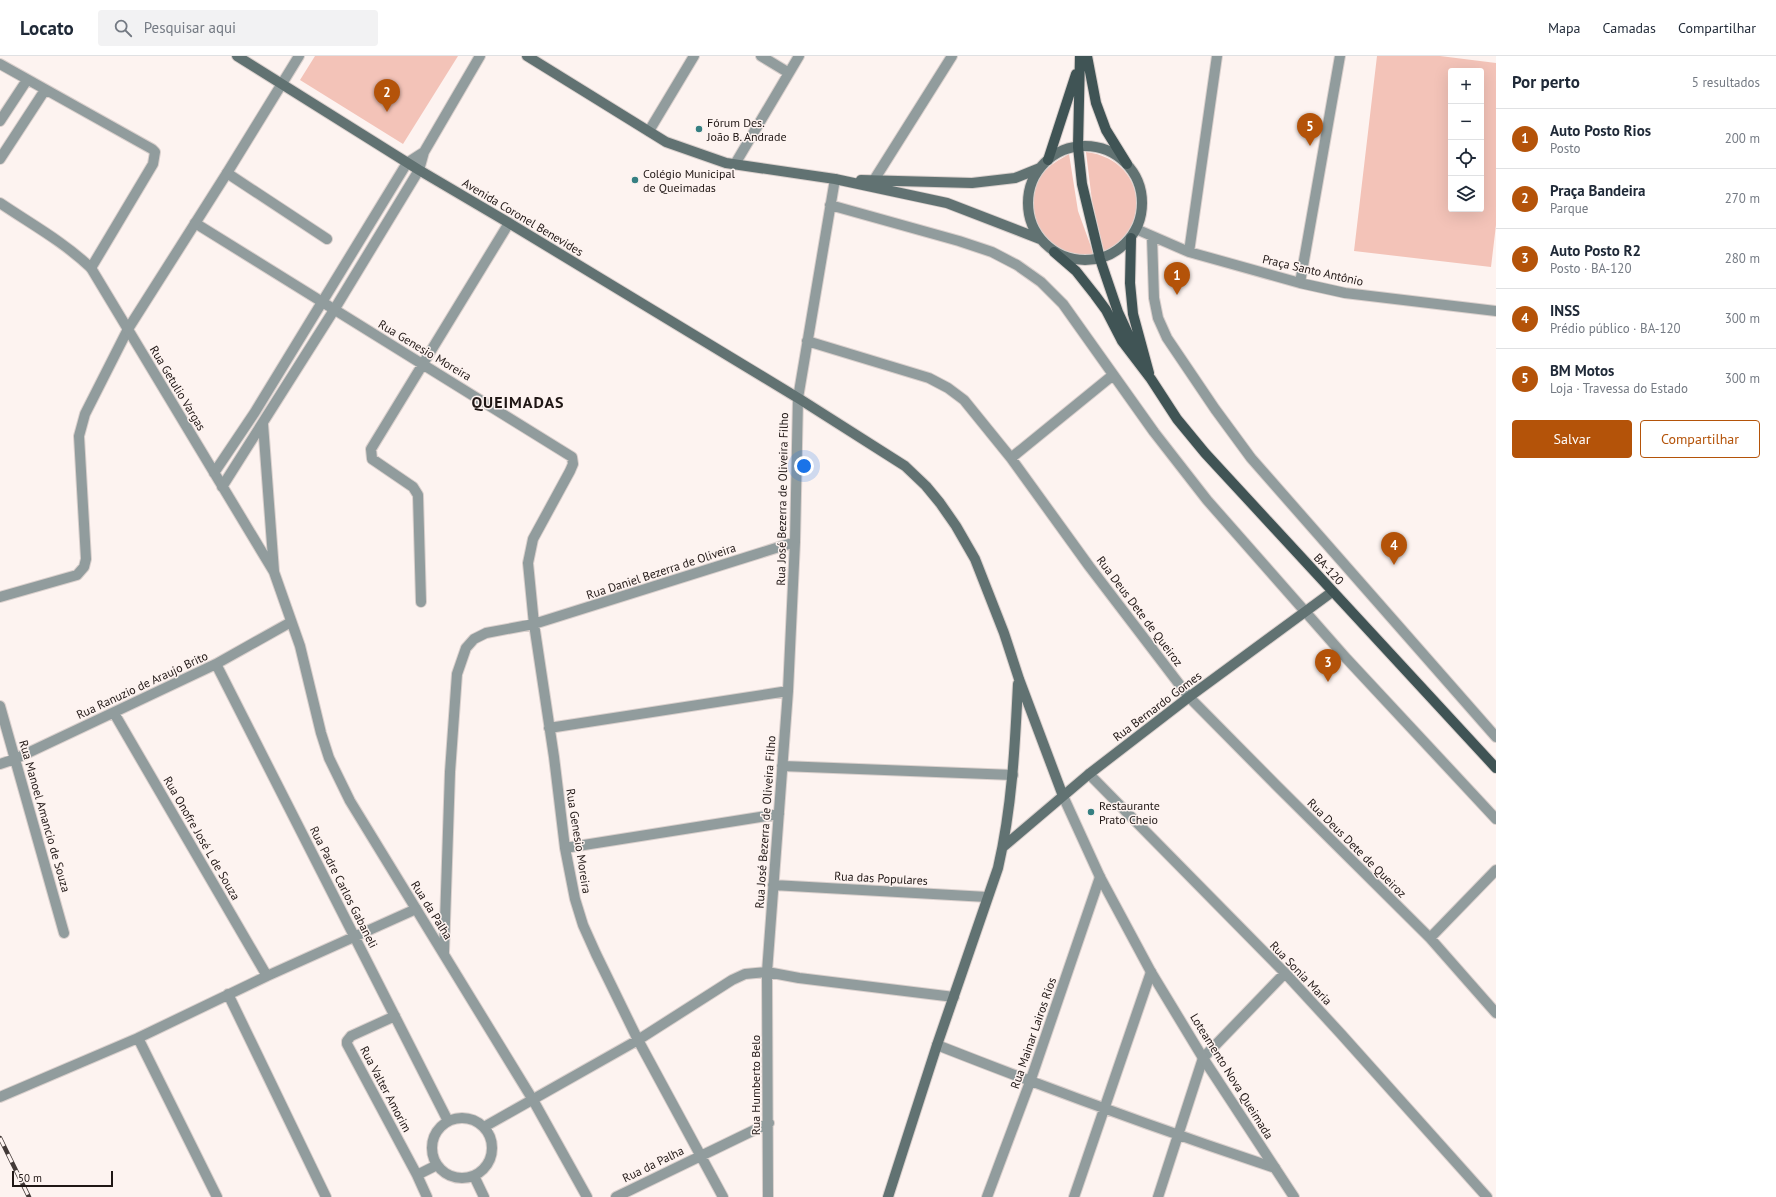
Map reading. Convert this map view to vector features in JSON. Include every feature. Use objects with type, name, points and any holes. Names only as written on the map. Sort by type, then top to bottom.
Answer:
[{"type":"main road","name":"Avenida Coronel Benevides","points":[[237,56],[407,163],[798,398]]},
{"type":"main road","points":[[527,56],[666,142],[726,163],[835,179],[947,204],[1040,239]]},
{"type":"main road","points":[[1054,252],[1072,259],[1083,261],[1100,259],[1112,254],[1131,238],[1141,218],[1143,202],[1139,182],[1106,130],[1096,104],[1088,56]]},
{"type":"main road","points":[[1048,160],[1079,60]]},
{"type":"main road","name":"BA-120","points":[[1079,60],[1078,147],[1082,184],[1100,259],[1118,312],[1130,340],[1151,379],[1177,418],[1205,453],[1496,768]]},
{"type":"main road","points":[[1127,164],[1114,154],[1097,148],[1078,147],[1065,150],[1048,160],[1040,168],[1033,180],[1028,195],[1028,209],[1032,226],[1040,239],[1076,271],[1096,295],[1106,310],[1122,341],[1151,379]]},
{"type":"main road","points":[[835,179],[972,183],[1015,178],[1040,168]]},
{"type":"main road","points":[[1131,238],[1130,283],[1133,314],[1151,379]]},
{"type":"main road","name":"Rua José Bezerra de Oliveira Filho","points":[[798,398],[905,466],[926,486],[956,526],[974,559],[1004,633],[1018,680],[1063,796]]},
{"type":"main road","name":"Rua Bernardo Gomes","points":[[1003,847],[1089,774],[1189,697],[1332,592]]},
{"type":"main road","name":"Rua José Bezerra de Oliveira Filho","points":[[888,1197],[937,1045],[998,868],[1003,847],[1013,775],[1018,680]]},
{"type":"street","points":[[0,597],[77,575],[84,567],[86,559],[79,436],[86,414],[128,329],[299,56]]},
{"type":"street","points":[[222,487],[334,310],[419,170],[424,152],[480,56]]},
{"type":"street","points":[[649,131],[694,56]]},
{"type":"street","points":[[761,56],[789,73]]},
{"type":"street","points":[[735,164],[799,56]]},
{"type":"street","points":[[874,180],[952,56]]},
{"type":"street","points":[[1189,252],[1217,56]]},
{"type":"street","points":[[1300,283],[1340,56]]},
{"type":"street","points":[[0,64],[155,152],[153,164],[91,268]]},
{"type":"street","points":[[0,121],[27,80]]},
{"type":"street","points":[[0,159],[45,90]]},
{"type":"street","points":[[214,473],[255,412],[323,303],[407,163],[424,152]]},
{"type":"street","points":[[227,173],[327,239]]},
{"type":"street","points":[[798,398],[835,179]]},
{"type":"street","name":"Rua Getulio Vargas","points":[[0,203],[68,248],[91,268],[274,572],[291,622]]},
{"type":"street","points":[[830,205],[960,241],[992,252],[1017,265],[1041,282],[1062,304],[1154,432],[1207,500],[1346,658],[1496,819]]},
{"type":"street","name":"Rua Genesio Moreira","points":[[195,222],[572,457],[573,464],[570,471],[532,539],[528,563],[534,624],[565,848],[575,899],[583,925],[638,1040]]},
{"type":"street","points":[[421,602],[418,495],[413,487],[372,460],[371,449],[509,223]]},
{"type":"street","name":"Praça Santo Antônio","points":[[1136,229],[1189,252],[1300,283],[1345,293],[1496,311]]},
{"type":"street","points":[[1152,237],[1154,298],[1158,318],[1167,338],[1215,409],[1251,458],[1496,737]]},
{"type":"street","name":"Rua Deus Dete de Queiroz","points":[[807,341],[929,378],[948,388],[964,400],[1011,458],[1089,566],[1189,697],[1430,938],[1496,1013]]},
{"type":"street","points":[[1011,458],[1113,375]]},
{"type":"street","name":"Rua José Bezerra de Oliveira Filho","points":[[767,972],[788,691],[795,542],[798,398]]},
{"type":"street","points":[[263,424],[274,572]]},
{"type":"street","name":"Rua Daniel Bezerra de Oliveira","points":[[534,624],[795,542]]},
{"type":"street","name":"Rua Ranuzio de Araujo Brito","points":[[0,764],[15,759],[216,664],[291,622]]},
{"type":"street","name":"Rua da Palha","points":[[291,622],[300,646],[320,733],[329,758],[350,800],[533,1100],[587,1197]]},
{"type":"street","points":[[444,952],[450,772],[457,674],[466,648],[474,639],[486,633],[534,624]]},
{"type":"street","name":"Rua Padre Carlos Gabaneli","points":[[216,664],[448,1121]]},
{"type":"street","points":[[549,728],[788,691]]},
{"type":"street","name":"Rua Manoel Amancio de Souza","points":[[0,706],[64,932]]},
{"type":"street","name":"Rua Onofre José L de Souza","points":[[114,713],[267,976]]},
{"type":"street","points":[[782,766],[1013,775]]},
{"type":"street","name":"Rua Sonia Maria","points":[[1089,774],[1285,974],[1341,1034],[1487,1197]]},
{"type":"street","name":"Loteamento Nova Queimada","points":[[1063,796],[1100,877],[1151,972],[1203,1058],[1292,1196]]},
{"type":"street","points":[[565,848],[779,814]]},
{"type":"street","points":[[1430,938],[1496,870]]},
{"type":"street","name":"Rua Mainar Lairos Rios","points":[[987,1197],[1030,1082],[1100,877]]},
{"type":"street","name":"Rua das Populares","points":[[773,885],[987,897]]},
{"type":"street","points":[[0,1097],[138,1038],[267,976],[416,910]]},
{"type":"street","points":[[484,1127],[638,1040],[732,980],[746,974],[767,972],[799,978],[954,997]]},
{"type":"street","name":"Rua Humberto Belo","points":[[767,972],[769,1123],[768,1197]]},
{"type":"street","points":[[1074,1197],[1151,972]]},
{"type":"street","points":[[1158,1197],[1203,1058],[1285,974]]},
{"type":"street","points":[[228,994],[326,1197]]},
{"type":"street","name":"Rua Valter Amorim","points":[[395,1016],[351,1036],[347,1041],[427,1197]]},
{"type":"street","points":[[138,1038],[217,1197]]},
{"type":"street","points":[[638,1040],[702,1155],[723,1197]]},
{"type":"street","points":[[937,1045],[1030,1082],[1177,1135],[1275,1168]]},
{"type":"street","points":[[457,1118],[467,1118],[476,1121],[484,1127],[491,1140],[491,1154],[488,1163],[482,1171],[474,1176],[464,1178],[453,1177],[444,1172],[437,1165],[432,1156],[431,1145],[434,1136],[440,1127],[448,1121],[457,1118]]},
{"type":"street","points":[[702,1155],[769,1123]]},
{"type":"street","name":"Rua da Palha","points":[[616,1197],[702,1155]]},
{"type":"street","points":[[417,1175],[437,1165]]},
{"type":"street","points":[[474,1176],[484,1197]]},
{"type":"shaded area","points":[[315,56],[458,56],[403,144],[300,80]]},
{"type":"shaded area","points":[[1377,56],[1440,56],[1496,63],[1496,225],[1491,267],[1354,251]]},
{"type":"shaded area","points":[[1086,152],[1106,157],[1120,167],[1131,180],[1136,195],[1136,211],[1131,226],[1120,241],[1104,252],[1092,201]]},
{"type":"shaded area","points":[[1069,154],[1078,211],[1094,255],[1071,253],[1063,251],[1053,245],[1039,228],[1035,218],[1033,207],[1034,196],[1042,174],[1051,165]]},
{"type":"railway","points":[[0,1138],[29,1197]]},
{"type":"place","name":"Praça Bandeira","points":[[387,112]]},
{"type":"place","name":"Fórum Des. João B. Andrade","points":[[699,129]]},
{"type":"place","name":"BM Motos","points":[[1310,146]]},
{"type":"place","name":"Colégio Municipal de Queimadas","points":[[635,180]]},
{"type":"place","name":"Auto Posto Rios","points":[[1177,295]]},
{"type":"place","name":"INSS","points":[[1394,565]]},
{"type":"place","name":"Auto Posto R2","points":[[1328,682]]},
{"type":"place","name":"Restaurante Prato Cheio","points":[[1091,812]]},
{"type":"district","name":"QUEIMADAS","points":[[518,402]]}]
